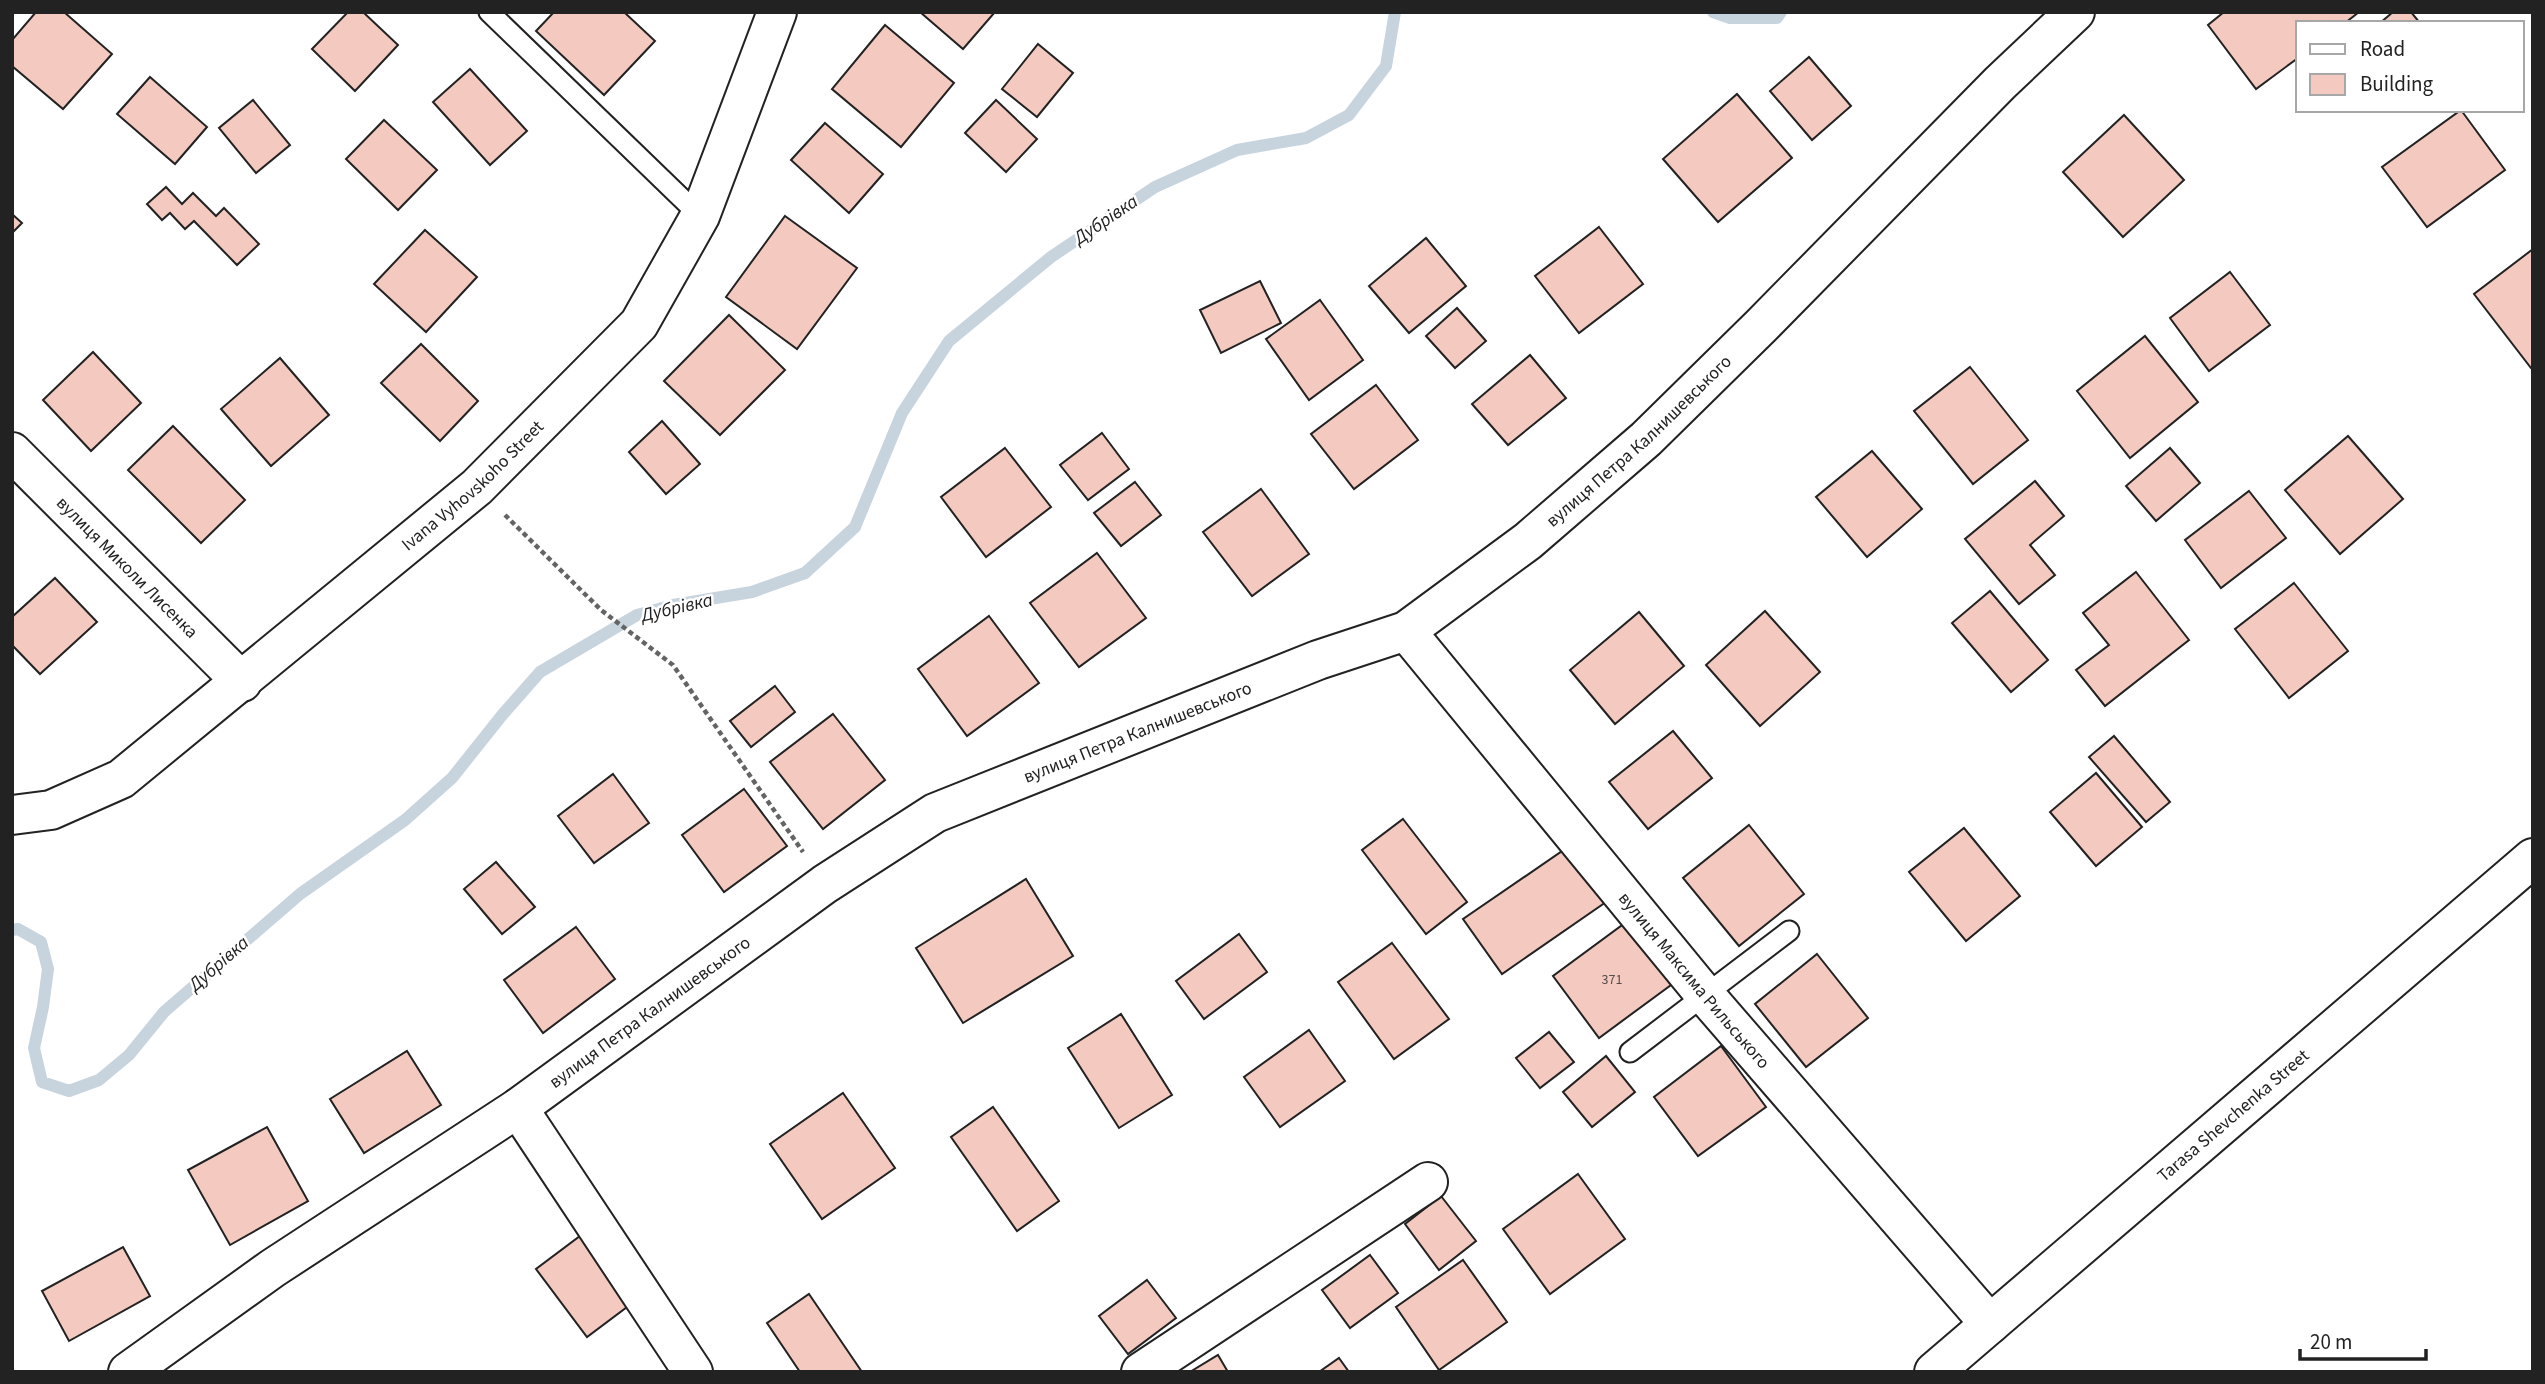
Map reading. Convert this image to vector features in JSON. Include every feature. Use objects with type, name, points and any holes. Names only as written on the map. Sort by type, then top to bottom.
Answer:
[{"type":"street","name":"Ivana Vyhovskoho Street","points":[[12,815],[51,810],[121,779],[477,488],[639,324],[700,216],[777,12]]},
{"type":"street","name":"вулиця Петра Калнишевського","points":[[128,1372],[273,1268],[518,1108],[825,884],[935,813],[1318,660],[1406,631],[1528,541],[1646,439],[2000,83],[2075,12]]},
{"type":"street","name":"вулиця Миколи Лисенка","points":[[12,452],[242,681]]},
{"type":"street","name":"вулиця Максима Рильського","points":[[1406,631],[1705,995],[1990,1324]]},
{"type":"street","name":"Tarasa Shevchenka Street","points":[[1934,1372],[2533,858]]},
{"type":"street","points":[[518,1108],[693,1372]]},
{"type":"street","points":[[1142,1372],[1428,1182]]},
{"type":"lane","points":[[489,12],[700,216]]},
{"type":"lane","points":[[1630,1052],[1789,931]]},
{"type":"path","points":[[477,488],[601,610],[673,665],[825,884]]},
{"type":"building","points":[[36,12],[64,12],[112,54],[63,109],[12,66],[12,40]]},
{"type":"building","points":[[348,12],[363,12],[398,45],[355,91],[312,49]]},
{"type":"building","points":[[554,12],[624,12],[655,41],[604,95],[536,31]]},
{"type":"building","points":[[920,12],[995,12],[963,49]]},
{"type":"building","points":[[2224,12],[2359,12],[2348,21],[2296,21],[2296,59],[2256,89],[2208,25]]},
{"type":"building","points":[[2393,12],[2411,12],[2418,21],[2382,21]]},
{"type":"building","points":[[885,25],[954,83],[901,147],[832,89]]},
{"type":"building","points":[[1038,44],[1073,73],[1037,117],[1002,89]]},
{"type":"building","points":[[1809,57],[1851,106],[1812,140],[1770,91]]},
{"type":"building","points":[[470,69],[527,131],[490,165],[433,102]]},
{"type":"building","points":[[150,77],[207,127],[175,164],[117,114]]},
{"type":"building","points":[[1737,94],[1792,158],[1718,222],[1663,159]]},
{"type":"building","points":[[253,100],[290,145],[256,173],[219,128]]},
{"type":"building","points":[[996,100],[1037,139],[1006,172],[965,133]]},
{"type":"building","points":[[2458,112],[2462,112],[2505,170],[2427,227],[2382,167]]},
{"type":"building","points":[[2124,115],[2184,180],[2123,237],[2063,172]]},
{"type":"building","points":[[384,120],[437,170],[398,210],[346,159]]},
{"type":"building","points":[[825,123],[883,174],[849,213],[791,160]]},
{"type":"building","points":[[166,187],[182,204],[193,193],[216,216],[224,208],[259,244],[237,265],[194,221],[185,229],[170,213],[162,220],[147,204]]},
{"type":"building","points":[[12,214],[22,223],[12,233]]},
{"type":"building","points":[[785,216],[857,268],[797,349],[726,297]]},
{"type":"building","points":[[1599,227],[1643,284],[1579,333],[1535,276]]},
{"type":"building","points":[[425,230],[477,277],[426,332],[374,284]]},
{"type":"building","points":[[1426,238],[1466,286],[1409,333],[1369,286]]},
{"type":"building","points":[[2533,249],[2533,367],[2531,368],[2474,294]]},
{"type":"building","points":[[2230,272],[2270,325],[2209,371],[2170,318]]},
{"type":"building","points":[[1260,281],[1281,323],[1221,353],[1200,310]]},
{"type":"building","points":[[1320,300],[1363,360],[1309,400],[1266,339]]},
{"type":"building","points":[[1457,308],[1486,341],[1455,368],[1426,336]]},
{"type":"building","points":[[729,315],[785,370],[720,435],[664,381]]},
{"type":"building","points":[[2145,336],[2198,402],[2130,458],[2077,391]]},
{"type":"building","points":[[421,344],[478,401],[440,441],[381,383]]},
{"type":"building","points":[[93,352],[141,403],[91,451],[43,400]]},
{"type":"building","points":[[1530,355],[1566,398],[1508,445],[1472,404]]},
{"type":"building","points":[[280,358],[329,415],[271,466],[221,409]]},
{"type":"building","points":[[1970,367],[2028,440],[1973,484],[1914,411]]},
{"type":"building","points":[[1376,385],[1418,440],[1354,489],[1311,434]]},
{"type":"building","points":[[662,421],[700,464],[666,494],[629,452]]},
{"type":"building","points":[[173,426],[245,500],[201,543],[128,470]]},
{"type":"building","points":[[1102,433],[1129,469],[1088,500],[1060,465]]},
{"type":"building","points":[[2348,436],[2403,499],[2340,554],[2285,490]]},
{"type":"building","points":[[1005,448],[1051,507],[986,557],[941,497]]},
{"type":"building","points":[[2170,448],[2200,483],[2156,521],[2126,486]]},
{"type":"building","points":[[1872,451],[1922,509],[1867,557],[1816,497]]},
{"type":"building","points":[[2035,481],[2064,516],[2030,545],[2055,575],[2019,604],[1965,539]]},
{"type":"building","points":[[1135,482],[1161,515],[1121,546],[1094,513]]},
{"type":"building","points":[[1261,489],[1309,554],[1252,596],[1203,532]]},
{"type":"building","points":[[2249,491],[2286,538],[2221,588],[2185,540]]},
{"type":"building","points":[[1097,553],[1146,618],[1079,667],[1030,603]]},
{"type":"building","points":[[2136,572],[2189,640],[2105,706],[2076,670],[2109,645],[2083,613]]},
{"type":"building","points":[[55,578],[97,622],[40,674],[12,645],[12,617]]},
{"type":"building","points":[[2294,583],[2348,651],[2289,698],[2235,629]]},
{"type":"building","points":[[1990,591],[2048,660],[2011,692],[1952,623]]},
{"type":"building","points":[[1765,611],[1820,672],[1760,726],[1706,665]]},
{"type":"building","points":[[1639,612],[1684,666],[1615,724],[1570,670]]},
{"type":"building","points":[[989,616],[1039,683],[967,736],[918,669]]},
{"type":"building","points":[[775,686],[795,712],[751,747],[730,721]]},
{"type":"building","points":[[833,714],[885,780],[823,829],[770,762]]},
{"type":"building","points":[[1673,731],[1712,778],[1648,829],[1609,782]]},
{"type":"building","points":[[2114,736],[2170,802],[2146,822],[2089,757]]},
{"type":"building","points":[[2096,773],[2142,827],[2096,866],[2050,812]]},
{"type":"building","points":[[613,774],[649,823],[594,863],[558,816]]},
{"type":"building","points":[[744,789],[787,846],[724,892],[682,835]]},
{"type":"building","points":[[1403,819],[1467,902],[1426,934],[1362,850]]},
{"type":"building","points":[[1749,825],[1804,894],[1739,946],[1683,878]]},
{"type":"building","points":[[1964,828],[2020,896],[1966,941],[1909,872]]},
{"type":"building","points":[[1568,847],[1606,902],[1502,974],[1463,919]]},
{"type":"building","points":[[496,862],[535,907],[502,934],[464,889]]},
{"type":"building","points":[[1026,879],[1073,956],[963,1023],[916,948]]},
{"type":"building","points":[[1625,923],[1671,985],[1599,1038],[1553,976]]},
{"type":"building","points":[[576,927],[615,979],[543,1033],[504,980]]},
{"type":"building","points":[[1239,934],[1267,972],[1204,1019],[1176,981]]},
{"type":"building","points":[[1392,943],[1449,1019],[1394,1059],[1338,982]]},
{"type":"building","points":[[1817,954],[1868,1018],[1806,1067],[1755,1004]]},
{"type":"building","points":[[1121,1014],[1172,1095],[1119,1128],[1068,1048]]},
{"type":"building","points":[[1309,1030],[1345,1081],[1280,1127],[1244,1077]]},
{"type":"building","points":[[1549,1032],[1574,1062],[1540,1088],[1516,1058]]},
{"type":"building","points":[[1721,1046],[1766,1107],[1698,1156],[1654,1097]]},
{"type":"building","points":[[407,1051],[441,1105],[364,1153],[330,1099]]},
{"type":"building","points":[[1606,1056],[1635,1092],[1592,1127],[1563,1092]]},
{"type":"building","points":[[843,1093],[895,1168],[822,1219],[770,1144]]},
{"type":"building","points":[[993,1107],[1059,1201],[1017,1231],[951,1137]]},
{"type":"building","points":[[267,1127],[308,1201],[230,1245],[188,1170]]},
{"type":"building","points":[[1578,1174],[1625,1239],[1550,1294],[1503,1229]]},
{"type":"building","points":[[1441,1196],[1476,1241],[1439,1270],[1405,1224]]},
{"type":"building","points":[[580,1236],[631,1304],[587,1337],[536,1269]]},
{"type":"building","points":[[123,1247],[150,1296],[69,1341],[42,1291]]},
{"type":"building","points":[[1370,1255],[1398,1293],[1350,1328],[1322,1290]]},
{"type":"building","points":[[1463,1260],[1507,1322],[1439,1370],[1396,1307]]},
{"type":"building","points":[[1147,1280],[1176,1318],[1128,1354],[1099,1316]]},
{"type":"building","points":[[809,1294],[862,1372],[800,1372],[767,1323]]},
{"type":"building","points":[[1218,1355],[1228,1372],[1190,1372]]},
{"type":"building","points":[[1339,1358],[1349,1372],[1319,1372]]},
{"type":"waterway","name":"Дубрівка","points":[[12,930],[18,929],[41,942],[48,969],[34,1048],[42,1082],[69,1091],[99,1080],[129,1055],[164,1012],[300,894],[405,820],[452,778],[540,672],[637,615],[673,605],[752,592],[805,573],[855,527],[902,413],[949,341],[1051,257],[1155,187],[1237,150],[1306,138],[1349,115],[1386,66],[1395,12]]},
{"type":"waterway","name":"Дубрівка","points":[[1713,12],[1730,18],[1777,18],[1781,12]]}]
